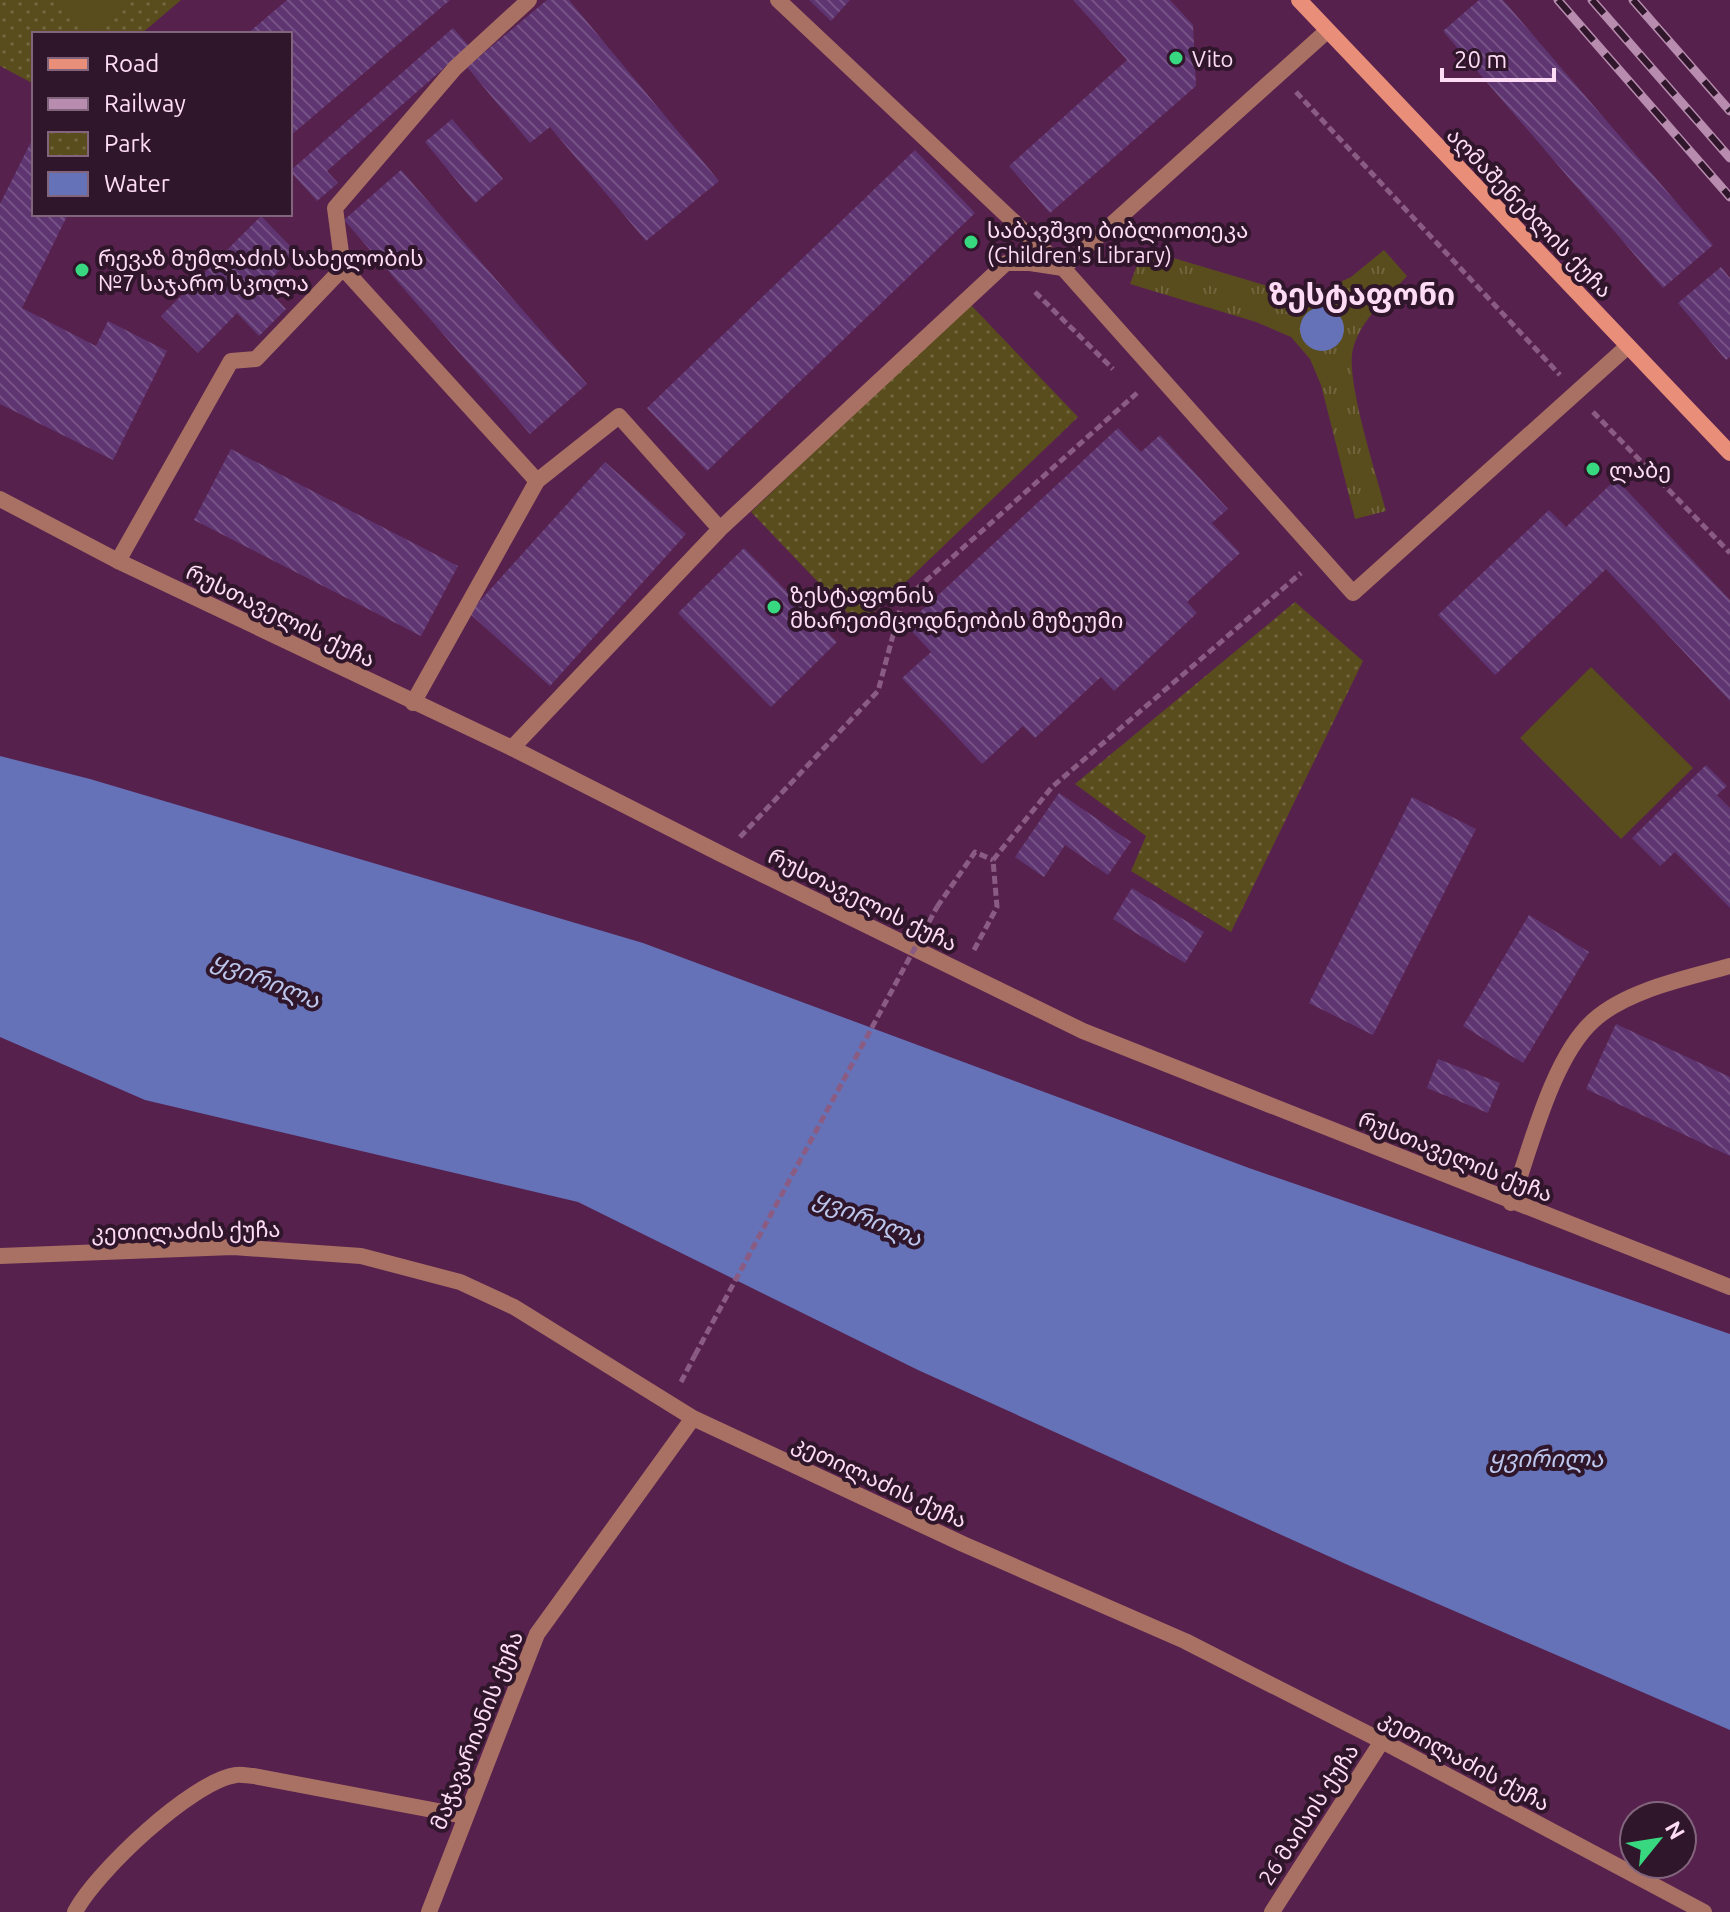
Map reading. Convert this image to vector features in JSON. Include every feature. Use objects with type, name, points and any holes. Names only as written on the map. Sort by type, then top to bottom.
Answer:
[{"type":"main road","name":"აღმაშენებლის ქუჩა","points":[[1299,0],[1730,453]]},
{"type":"street","points":[[529,0],[455,68],[335,208],[343,268],[537,481]]},
{"type":"street","points":[[778,0],[1063,268],[1353,593],[1628,346]]},
{"type":"street","points":[[1063,268],[1327,31]]},
{"type":"street","points":[[512,748],[720,529],[1006,263],[1063,268]]},
{"type":"street","points":[[118,561],[231,361],[256,359],[343,268]]},
{"type":"street","points":[[413,703],[537,481],[619,416],[720,529]]},
{"type":"street","name":"რუსთაველის ქუჩა","points":[[0,499],[118,561],[512,748],[1083,1031],[1511,1203],[1730,1287]]},
{"type":"street","points":[[1511,1203],[1550,1090],[1571,1047],[1593,1020],[1618,1003],[1672,982],[1730,966]]},
{"type":"street","name":"კეთილაძის ქუჩა","points":[[0,1256],[233,1247],[361,1256],[460,1282],[514,1307],[693,1418],[963,1544],[1185,1641],[1382,1741],[1704,1912]]},
{"type":"street","name":"მაჭავარიანის ქუჩა","points":[[429,1912],[537,1634],[693,1418]]},
{"type":"street","name":"26 მაისის ქუჩა","points":[[1272,1912],[1382,1741]]},
{"type":"street","points":[[75,1912],[101,1877],[134,1842],[191,1797],[215,1782],[235,1775],[464,1816]]},
{"type":"path","points":[[1279,74],[1730,553]]},
{"type":"path","points":[[1006,263],[1115,371]]},
{"type":"path","points":[[1126,382],[1147,404]]},
{"type":"path","points":[[723,855],[878,691],[902,602],[1137,393]]},
{"type":"path","points":[[962,972],[997,907],[993,860],[1052,787],[1298,575],[1318,553]]},
{"type":"path","points":[[1288,564],[1298,575]]},
{"type":"path","points":[[695,1355],[937,907],[975,852],[993,860]]},
{"type":"green space","points":[[0,0],[181,0],[143,32],[32,32],[32,83],[0,66]]},
{"type":"green space","points":[[60,0],[133,0],[96,32],[87,32]]},
{"type":"green space","points":[[1143,249],[1295,294],[1323,290],[1351,277],[1384,250],[1407,276],[1362,328],[1353,349],[1352,363],[1369,452],[1386,511],[1355,519],[1321,385],[1310,359],[1291,337],[1256,322],[1130,284]]},
{"type":"green space","points":[[969,303],[1078,417],[860,626],[751,512]]},
{"type":"green space","points":[[1295,602],[1363,661],[1231,932],[1131,871],[1146,836],[1075,784]]},
{"type":"green space","points":[[1591,667],[1693,768],[1621,839],[1520,738]]},
{"type":"water","points":[[1322,307],[1338,313],[1344,329],[1338,345],[1322,351],[1306,345],[1300,329],[1306,313]]},
{"type":"water","name":"ყვირილა","points":[[0,756],[90,779],[643,943],[1249,1168],[1730,1334],[1730,1730],[1348,1565],[918,1370],[578,1202],[145,1100],[0,1037]]},
{"type":"building","points":[[287,0],[450,0],[292,134],[292,32],[249,32]]},
{"type":"building","points":[[547,0],[569,0],[719,181],[646,241],[550,127],[530,143],[467,67]]},
{"type":"building","points":[[809,0],[850,0],[831,21]]},
{"type":"building","points":[[1073,0],[1170,0],[1193,25],[1196,86],[1050,213],[1009,166],[1127,60]]},
{"type":"building","points":[[1479,0],[1503,0],[1713,245],[1663,288],[1443,31]]},
{"type":"building","points":[[453,28],[469,46],[327,171],[338,183],[317,201],[292,173],[292,169]]},
{"type":"building","points":[[452,119],[503,179],[475,203],[425,142]]},
{"type":"building","points":[[32,140],[32,216],[67,216],[22,308],[96,346],[108,321],[167,351],[113,460],[0,404],[0,204]]},
{"type":"building","points":[[915,150],[975,213],[707,471],[647,408]]},
{"type":"building","points":[[401,170],[587,384],[530,434],[344,220]]},
{"type":"building","points":[[261,216],[297,253],[264,286],[286,309],[259,336],[237,313],[198,353],[161,316]]},
{"type":"building","points":[[1721,267],[1730,278],[1730,357],[1726,360],[1678,303]]},
{"type":"building","points":[[1118,428],[1141,452],[1160,435],[1228,509],[1212,523],[1240,553],[1187,602],[1197,613],[1114,691],[1101,677],[1035,738],[1023,726],[982,764],[902,678],[931,652],[906,625]]},
{"type":"building","points":[[231,449],[458,566],[421,636],[194,520]]},
{"type":"building","points":[[605,462],[686,534],[550,686],[469,613]]},
{"type":"building","points":[[1616,479],[1730,600],[1730,701],[1606,569],[1495,675],[1438,615],[1549,510],[1566,527]]},
{"type":"building","points":[[744,548],[837,642],[771,707],[678,613]]},
{"type":"building","points":[[1706,765],[1727,786],[1717,795],[1730,808],[1730,908],[1675,852],[1660,866],[1632,838]]},
{"type":"building","points":[[1059,793],[1131,842],[1108,875],[1065,845],[1044,877],[1015,857]]},
{"type":"building","points":[[1412,797],[1476,829],[1373,1035],[1309,1003]]},
{"type":"building","points":[[1132,888],[1204,932],[1185,963],[1113,919]]},
{"type":"building","points":[[1529,915],[1589,952],[1523,1063],[1463,1026]]},
{"type":"building","points":[[1616,1024],[1730,1077],[1730,1156],[1586,1089]]},
{"type":"building","points":[[1438,1059],[1500,1083],[1488,1113],[1427,1088]]},
{"type":"railway","points":[[1558,0],[1730,197]]},
{"type":"railway","points":[[1592,0],[1730,158]]},
{"type":"railway","points":[[1633,0],[1730,111]]},
{"type":"place","name":"Vito","points":[[1176,58]]},
{"type":"place","name":"საბავშვო ბიბლიოთეკა (Children's Library)","points":[[971,242]]},
{"type":"place","name":"რევაზ მუმლაძის სახელობის №7 საჯარო სკოლა","points":[[82,270]]},
{"type":"place","name":"ლაბე","points":[[1593,469]]},
{"type":"place","name":"ზესტაფონის მხარეთმცოდნეობის მუზეუმი","points":[[774,607]]},
{"type":"district","name":"ზესტაფონი","points":[[1362,294]]}]
